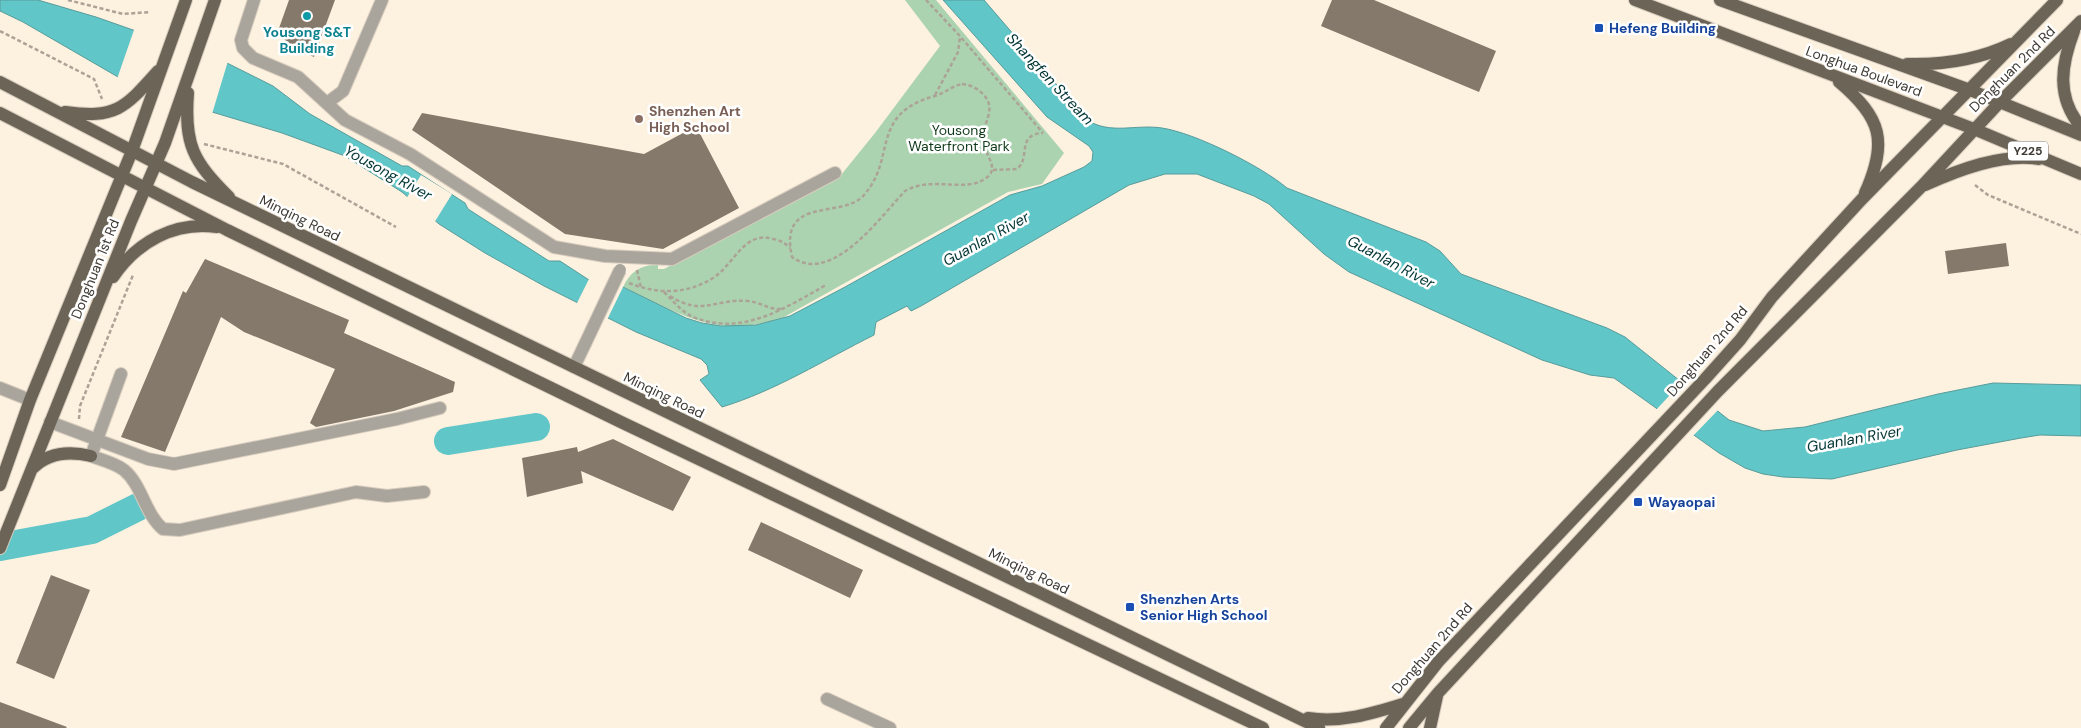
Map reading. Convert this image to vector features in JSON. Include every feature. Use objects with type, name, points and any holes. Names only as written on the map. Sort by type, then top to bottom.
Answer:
[{"type":"main road","name":"Donghuan 1st Rd","points":[[0,485],[30,400],[132,151],[186,0]]},
{"type":"main road","name":"Donghuan 1st Rd","points":[[0,548],[144,189],[182,111],[189,80],[215,0]]},
{"type":"main road","name":"Longhua Boulevard","points":[[1635,0],[1944,118],[2081,174]]},
{"type":"main road","name":"Longhua Boulevard","points":[[1720,0],[1970,90],[2081,135]]},
{"type":"main road","name":"Donghuan 2nd Rd","points":[[1386,728],[1438,662],[1740,340],[1772,297],[1862,199],[1944,118],[2057,0]]},
{"type":"main road","points":[[2078,24],[2063,65],[2062,90],[2068,106],[2081,127]]},
{"type":"main road","name":"Donghuan 2nd Rd","points":[[1409,728],[1438,693],[1658,453],[1718,390],[1921,187],[2000,102],[2078,24]]},
{"type":"main road","points":[[1897,64],[1935,64],[1962,61],[1998,50],[2020,39]]},
{"type":"main road","points":[[55,110],[104,114],[120,108],[136,95],[162,67]]},
{"type":"main road","points":[[1832,76],[1866,106],[1874,118],[1878,132],[1874,167],[1862,199]]},
{"type":"main road","name":"Minqing Road","points":[[0,82],[236,204],[1319,728]]},
{"type":"main road","points":[[182,111],[187,136],[199,164],[236,204]]},
{"type":"main road","points":[[0,113],[144,189],[623,423],[1263,728]]},
{"type":"main road","points":[[1921,187],[1964,170],[1998,162],[2034,159],[2053,162]]},
{"type":"main road","points":[[101,293],[129,257],[156,237],[180,228],[192,226],[227,230]]},
{"type":"main road","points":[[31,470],[42,460],[62,453],[75,452],[91,456]]},
{"type":"main road","points":[[1430,728],[1438,693]]},
{"type":"main road","points":[[1296,717],[1325,721],[1346,720],[1403,704]]},
{"type":"street","points":[[254,0],[241,40],[243,48],[253,58],[298,77],[345,120],[410,154],[554,247],[621,259],[672,259],[835,173]]},
{"type":"street","points":[[327,103],[343,91],[382,0]]},
{"type":"street","points":[[574,367],[621,259]]},
{"type":"street","points":[[121,374],[91,456],[111,463],[129,475],[157,524],[170,531],[356,492],[387,496],[424,492]]},
{"type":"street","points":[[0,388],[30,400]]},
{"type":"street","points":[[50,422],[162,463],[185,464],[440,408]]},
{"type":"street","points":[[827,699],[890,728]]},
{"type":"path","points":[[68,0],[123,14],[150,12]]},
{"type":"path","points":[[926,0],[960,35],[1043,133],[1033,134],[1028,138],[1023,161],[1016,169],[993,170],[981,182],[916,185],[905,191],[855,244],[834,260],[819,263],[798,262],[792,257],[790,236],[802,217],[814,210],[854,204],[864,196],[872,184],[881,160],[884,145],[896,120],[907,107],[921,99],[962,84],[971,85],[988,99],[990,108],[983,141],[993,170]]},
{"type":"path","points":[[0,31],[94,79],[104,102]]},
{"type":"path","points":[[933,96],[958,52],[960,35]]},
{"type":"path","points":[[199,144],[207,143],[283,164],[396,227]]},
{"type":"path","points":[[1975,184],[1988,195],[2081,234]]},
{"type":"path","points":[[637,268],[641,288],[664,292],[687,289],[713,278],[748,242],[758,237],[777,240],[790,248]]},
{"type":"path","points":[[78,422],[80,406],[125,293],[137,270]]},
{"type":"path","points":[[664,292],[692,316],[707,321],[753,321],[766,318],[826,285]]},
{"type":"path","points":[[664,292],[690,306],[702,307],[752,301],[775,310],[784,309]]},
{"type":"green space","name":"Yousong Waterfront Park","points":[[905,0],[936,0],[1064,153],[1042,184],[1008,192],[784,317],[760,323],[739,326],[719,325],[700,321],[682,315],[623,287],[629,277],[637,270],[652,265],[658,265],[658,269],[664,269],[841,175],[940,46]]},
{"type":"water","points":[[0,0],[38,0],[96,17],[227,63],[273,86],[310,114],[402,166],[408,166],[465,203],[468,209],[549,261],[560,261],[589,280],[623,287],[686,318],[721,326],[756,325],[790,316],[1010,195],[1042,186],[1084,167],[1092,161],[1093,152],[1089,146],[1047,117],[943,0],[984,0],[1087,120],[1105,127],[1162,128],[1192,136],[1245,161],[1276,179],[1287,188],[1426,242],[1440,251],[1461,274],[1607,328],[1625,337],[1729,420],[1763,431],[1805,427],[1938,394],[1993,383],[2081,385],[2081,436],[2040,435],[2021,438],[1957,450],[1832,479],[1783,477],[1763,474],[1745,468],[1719,453],[1614,378],[1590,375],[1542,360],[1349,272],[1324,254],[1269,204],[1254,196],[1197,174],[1165,174],[1129,185],[921,306],[911,311],[907,306],[876,322],[874,335],[761,393],[722,407],[700,380],[709,374],[707,365],[701,359],[636,332],[544,286],[485,253],[439,224],[402,192],[345,156],[282,133],[212,112],[118,77],[23,22],[0,11]]},
{"type":"pier","points":[[135,27],[228,61],[212,114],[117,79]]},
{"type":"pier","points":[[421,175],[452,194],[434,223],[406,199]]},
{"type":"pier","points":[[590,277],[624,285],[607,320],[576,305]]},
{"type":"pier","points":[[1684,380],[1719,409],[1692,437],[1656,410]]},
{"type":"building","name":"Yousong S&T Building","points":[[289,0],[335,0],[314,57],[290,46],[278,31]]},
{"type":"building","points":[[1332,0],[1374,0],[1496,51],[1479,92],[1321,26]]},
{"type":"building","points":[[422,113],[644,154],[696,126],[739,208],[663,249],[565,234],[412,130]]},
{"type":"building","points":[[2006,243],[2009,266],[1948,274],[1945,251]]},
{"type":"building","points":[[205,259],[349,320],[344,333],[455,382],[453,392],[394,411],[316,427],[310,423],[335,369],[244,332],[221,317],[165,452],[121,437],[183,291],[186,293]]},
{"type":"building","points":[[613,439],[691,477],[673,511],[581,471],[583,483],[527,497],[522,458],[577,447],[578,452]]},
{"type":"building","points":[[761,522],[863,570],[850,598],[748,550]]},
{"type":"building","points":[[51,575],[90,590],[54,679],[16,663]]},
{"type":"building","points":[[0,702],[67,727],[0,728]]},
{"type":"waterway","points":[[448,441],[536,427]]},
{"type":"waterway","points":[[0,547],[92,530],[138,507]]},
{"type":"place","name":"Yousong S&T Building","points":[[307,16]]},
{"type":"place","name":"Hefeng Building","points":[[1599,28]]},
{"type":"place","name":"Shenzhen Art High School","points":[[639,119]]},
{"type":"place","name":"Wayaopai","points":[[1638,502]]},
{"type":"place","name":"Shenzhen Arts Senior High School","points":[[1130,607]]},
{"type":"water label","name":"Shangfen Stream","points":[[1050,79]]},
{"type":"water label","name":"Yousong River","points":[[388,173]]},
{"type":"water label","name":"Guanlan River","points":[[986,239]]},
{"type":"water label","name":"Guanlan River","points":[[1391,262]]},
{"type":"water label","name":"Guanlan River","points":[[1854,439]]}]
